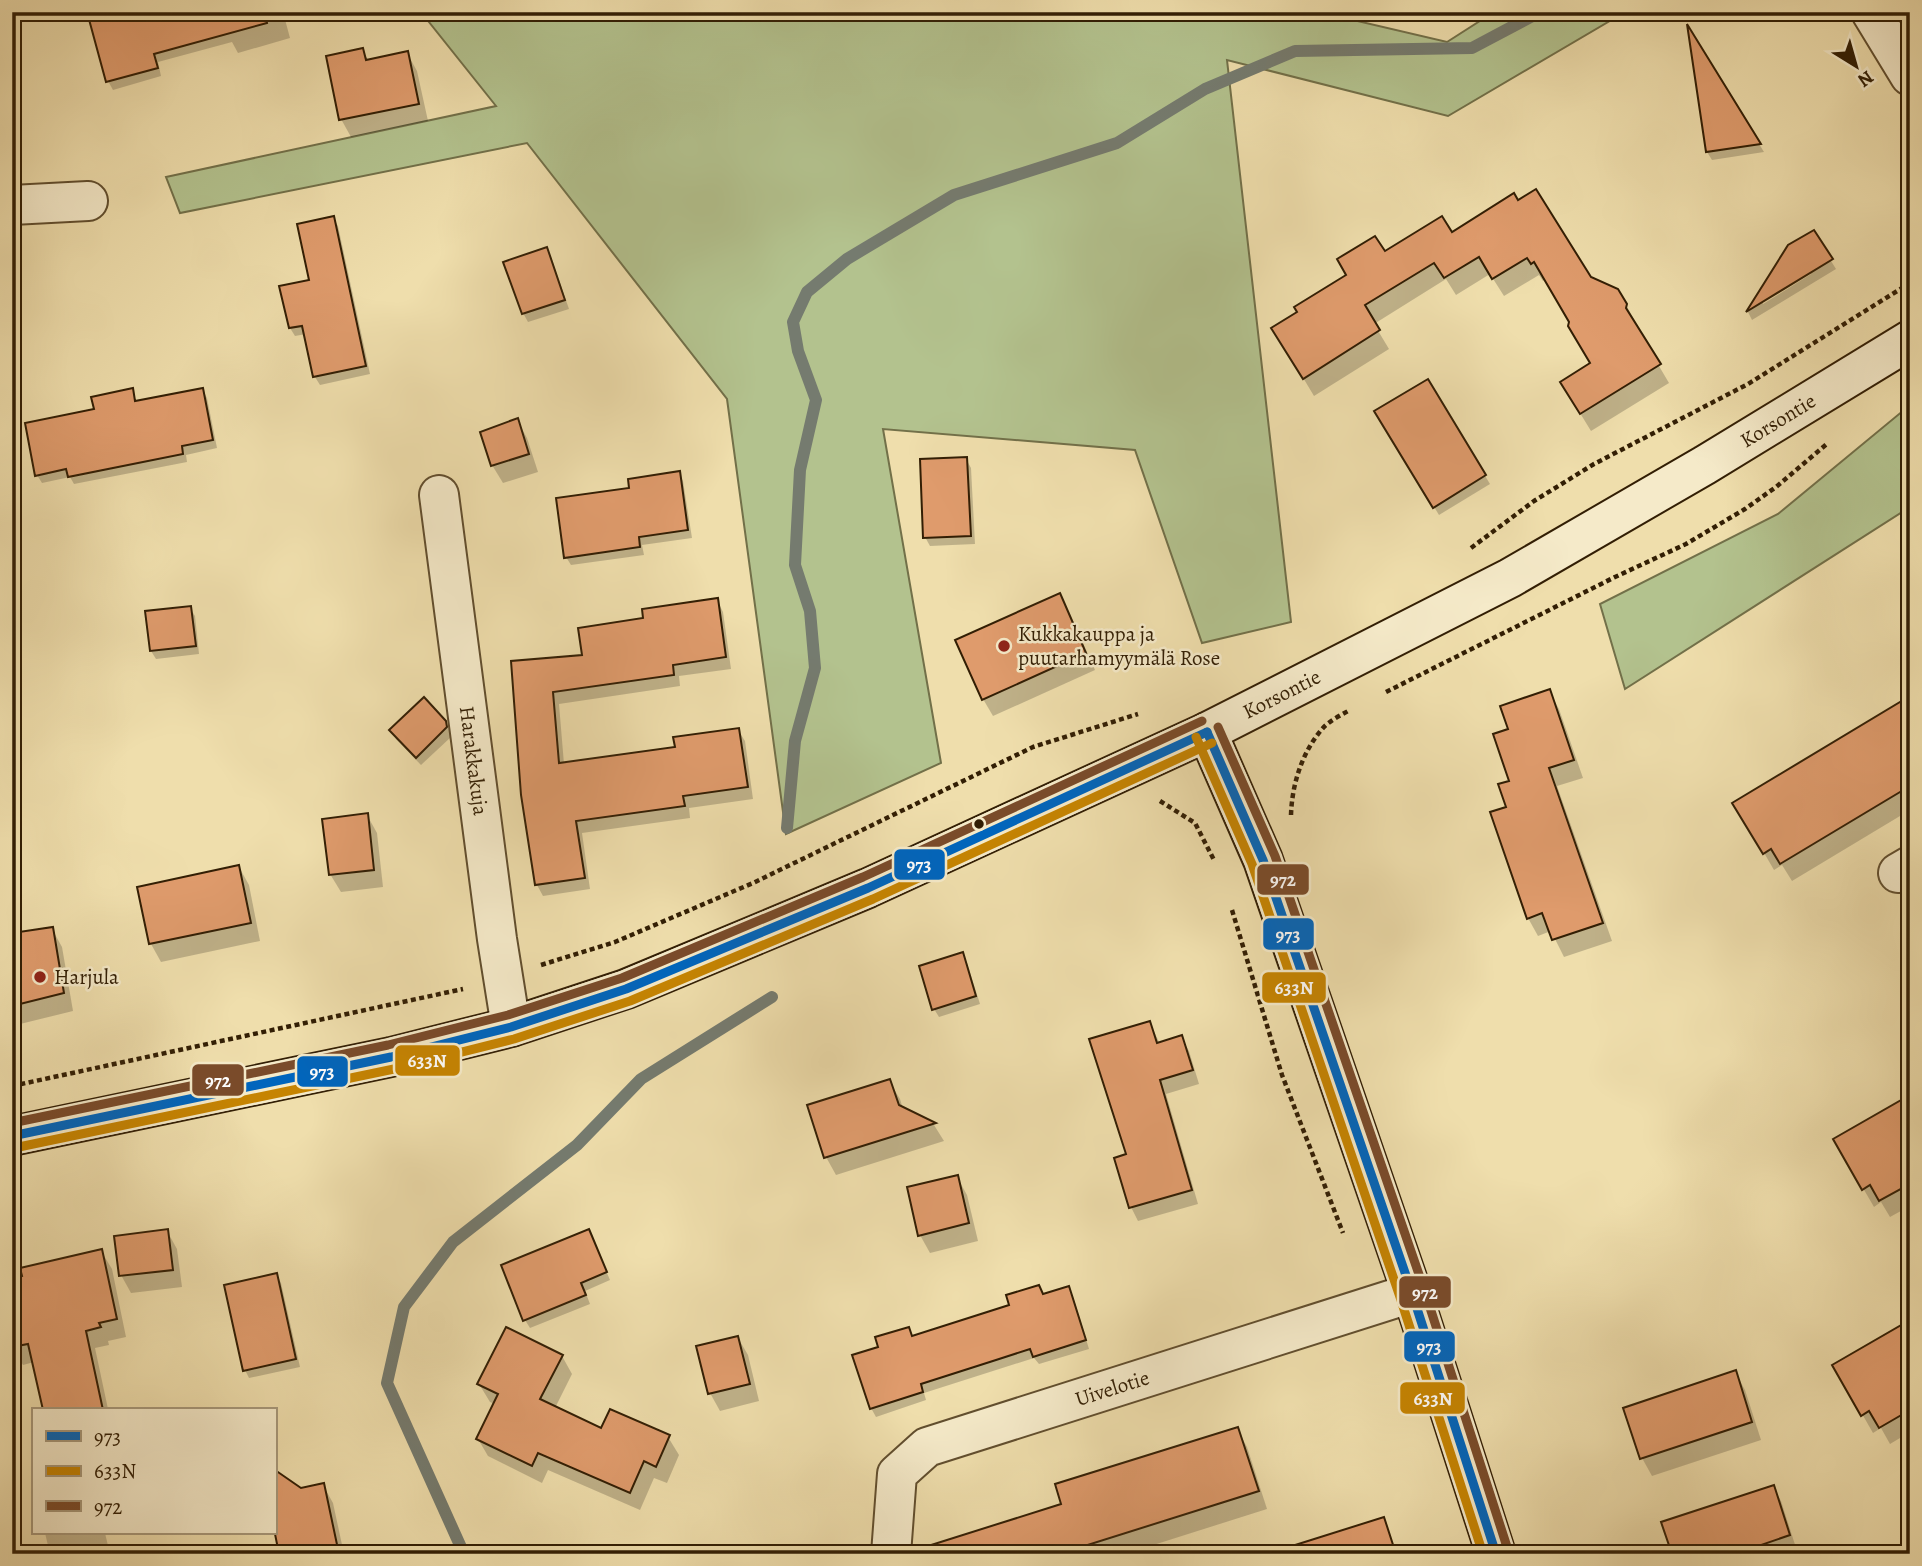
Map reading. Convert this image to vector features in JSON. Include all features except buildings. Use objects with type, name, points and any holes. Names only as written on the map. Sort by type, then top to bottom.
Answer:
[{"type":"main road","points":[[1871,12],[1910,76]]},
{"type":"main road","points":[[12,205],[88,201]]},
{"type":"main road","name":"Korsontie","points":[[12,1136],[391,1058],[511,1027],[626,989],[867,888],[1207,732],[1510,578],[1705,465],[1910,340]]},
{"type":"main road","name":"Harakkakuja","points":[[439,495],[502,977],[511,1027]]},
{"type":"main road","points":[[1207,732],[1263,860],[1412,1293],[1496,1554]]},
{"type":"main road","name":"Uivelotie","points":[[891,1554],[897,1474],[927,1447],[1412,1293]]},
{"type":"path","points":[[1467,551],[1534,501],[1584,470],[1748,384],[1910,282]]},
{"type":"path","points":[[1385,692],[1615,576],[1686,544],[1776,487],[1834,437]]},
{"type":"path","points":[[1148,804],[1161,801],[1195,823],[1222,875],[1263,860],[1290,847],[1291,794],[1304,756],[1324,727],[1361,705]]},
{"type":"path","points":[[12,1086],[470,988],[615,942],[753,883],[1033,747],[1147,712]]},
{"type":"path","points":[[1072,734],[1096,783]]},
{"type":"path","points":[[1230,902],[1282,1075],[1347,1242]]},
{"type":"green space","points":[[421,12],[1319,12],[1447,42],[1494,12],[1625,12],[1448,116],[1227,60],[1291,622],[1202,643],[1135,450],[883,429],[941,763],[786,834],[727,399],[527,143],[180,213],[166,177],[496,106]]},
{"type":"green space","points":[[1910,405],[1910,507],[1625,689],[1600,604],[1778,514]]},
{"type":"waterway","points":[[787,828],[795,741],[815,668],[810,611],[795,565],[800,470],[816,400],[798,351],[793,322],[807,292],[847,259],[954,195],[1117,143],[1205,89],[1295,51],[1472,48],[1540,12]]},
{"type":"waterway","points":[[464,1554],[387,1383],[404,1307],[453,1242],[577,1145],[641,1079],[772,997]]},
{"type":"transit line","name":"972","points":[[12,1123],[388,1045],[508,1015],[622,978],[863,877],[1202,721]]},
{"type":"transit line","name":"972","points":[[1218,727],[1275,856],[1424,1289],[1508,1550]]},
{"type":"transit line","name":"973","points":[[1207,732],[1263,860],[1412,1293],[1496,1554]]},
{"type":"transit line","name":"973","points":[[12,1136],[391,1057],[511,1027],[626,989],[868,888],[1207,732]]},
{"type":"transit line","name":"633N","points":[[1196,737],[1252,864],[1400,1297],[1483,1554]]},
{"type":"transit line","name":"633N","points":[[14,1148],[394,1069],[514,1039],[630,1001],[873,899],[1212,743]]},
{"type":"place","name":"Kukkakauppa ja puutarhamyymälä Rose","points":[[1004,646]]},
{"type":"place","name":"Harjula","points":[[40,977]]}]
